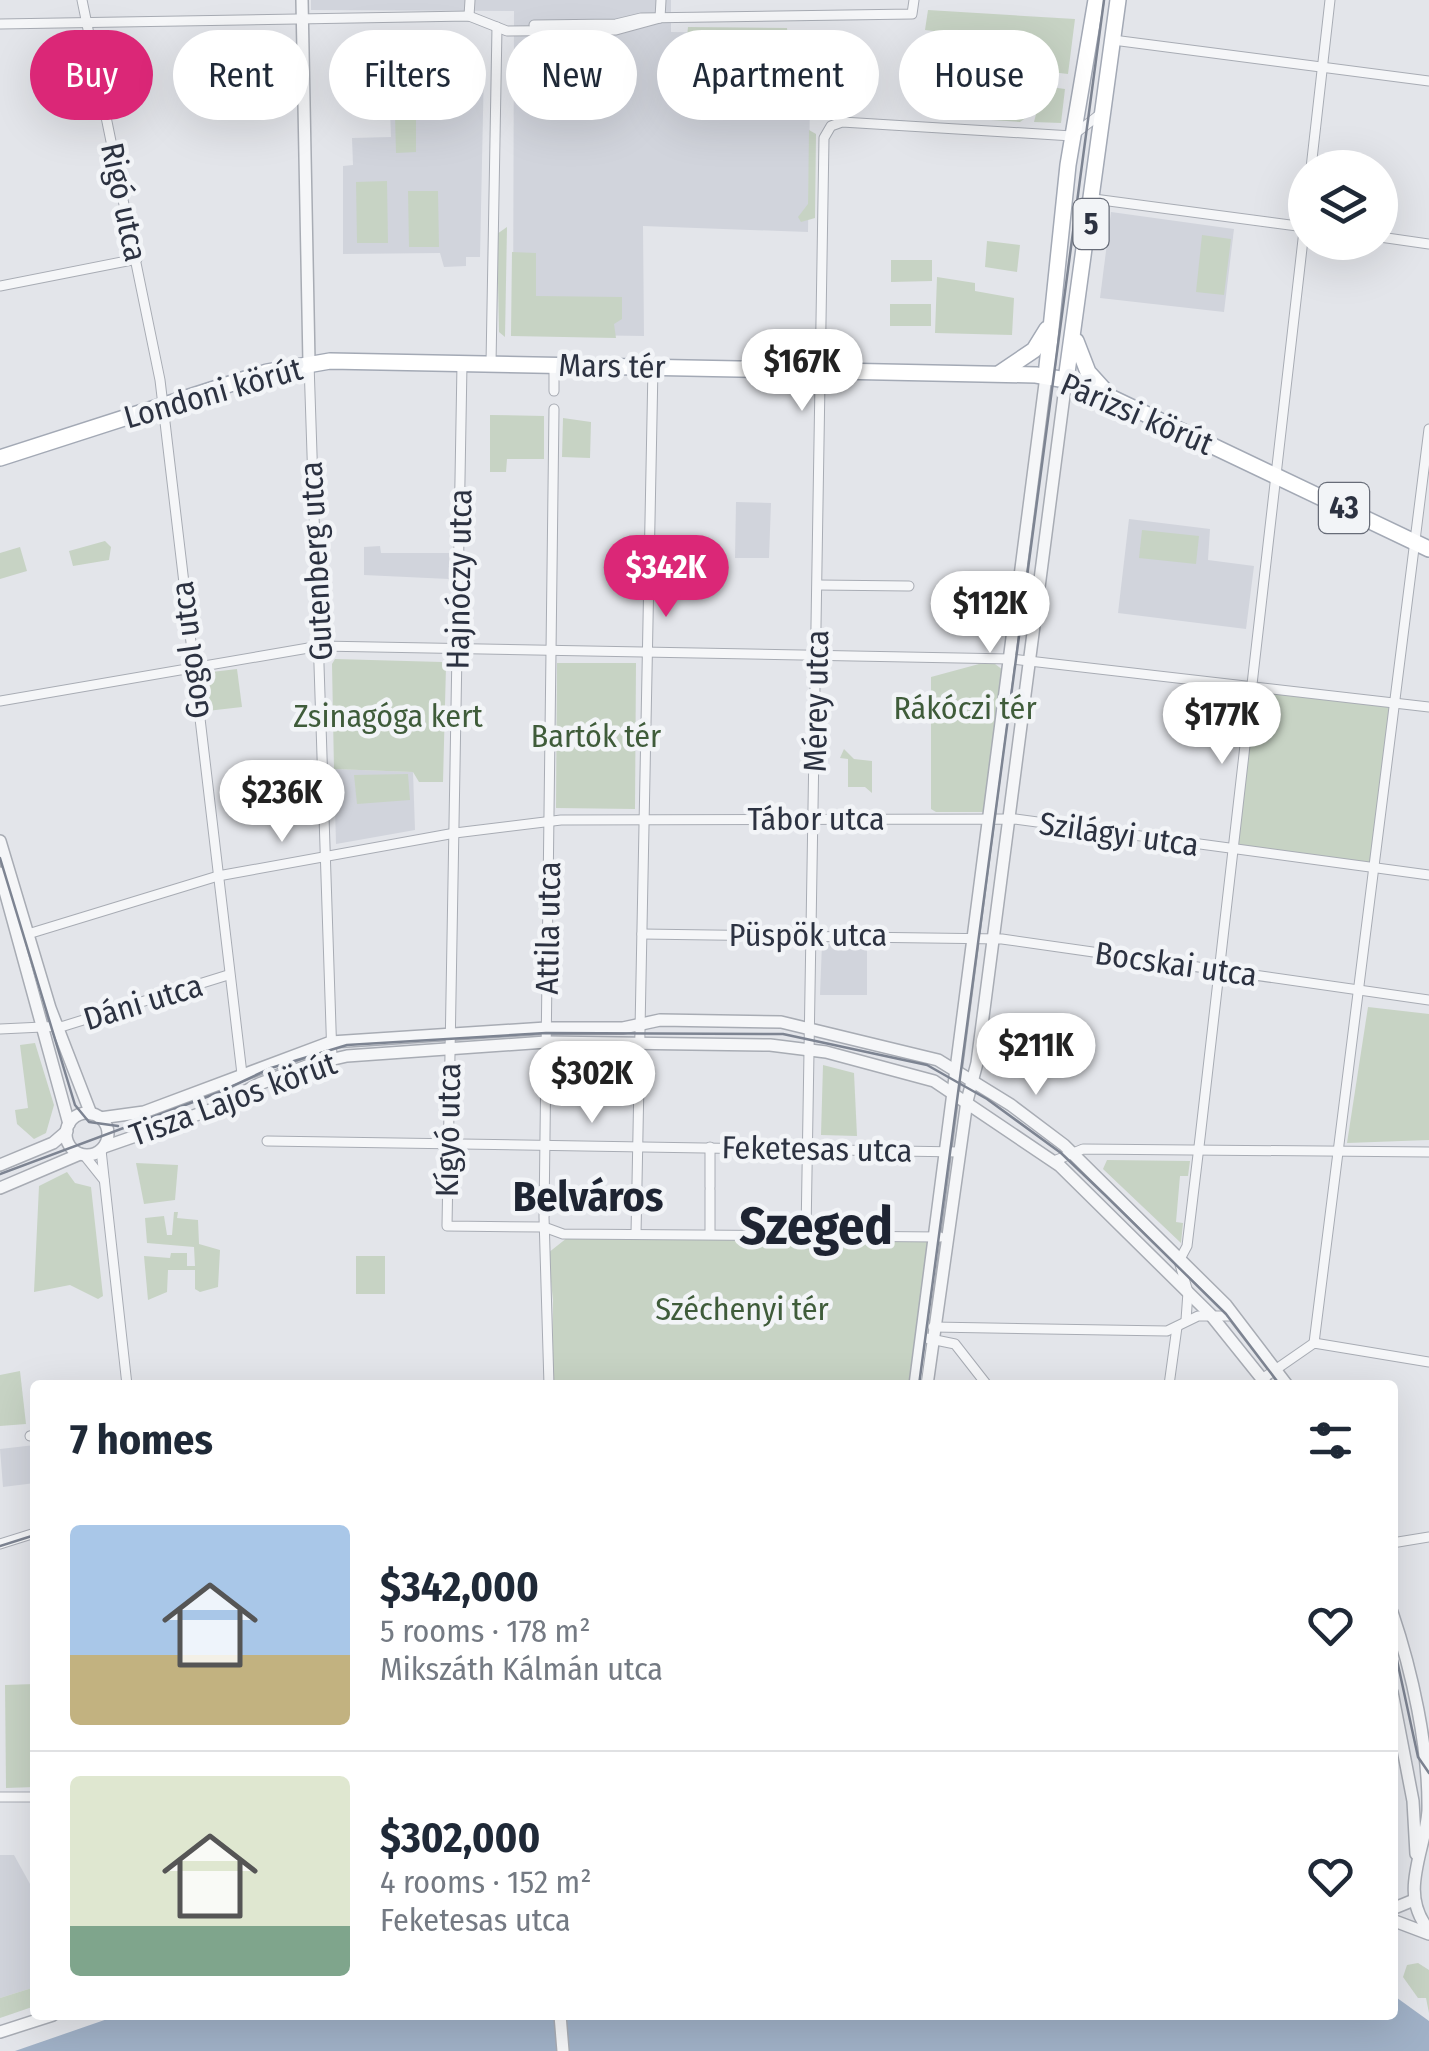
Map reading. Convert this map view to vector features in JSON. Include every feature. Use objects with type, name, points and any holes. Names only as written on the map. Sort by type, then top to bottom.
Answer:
[{"type":"main road","name":"5","points":[[1046,376],[1072,136],[1096,0]]},
{"type":"main road","name":"5","points":[[1066,380],[1075,337],[1118,0]]},
{"type":"main road","points":[[1000,374],[1034,350],[1052,322]]},
{"type":"main road","points":[[1075,337],[1088,372],[1112,398]]},
{"type":"main road","name":"Londoni körút","points":[[0,458],[162,405],[309,363],[491,364]]},
{"type":"main road","name":"Mars tér","points":[[491,364],[822,372]]},
{"type":"main road","name":"Párizsi körút","points":[[822,372],[1000,374],[1066,380],[1112,398],[1429,549]]},
{"type":"street","name":"Rigó utca","points":[[82,0],[162,405]]},
{"type":"street","points":[[302,0],[309,363]]},
{"type":"street","points":[[469,16],[470,0]]},
{"type":"street","points":[[660,18],[661,0]]},
{"type":"street","points":[[0,24],[469,16],[496,27],[660,18],[912,14],[914,0]]},
{"type":"street","points":[[1313,150],[1330,0]]},
{"type":"street","points":[[491,364],[496,27]]},
{"type":"street","points":[[1113,40],[1429,81]]},
{"type":"street","points":[[822,372],[824,138],[830,126],[842,122],[1072,136],[1102,110]]},
{"type":"street","points":[[1094,198],[1288,223]]},
{"type":"street","points":[[1398,240],[1429,244]]},
{"type":"street","points":[[0,286],[136,258]]},
{"type":"street","points":[[1163,1268],[1179,1261],[1187,1246],[1301,260]]},
{"type":"street","name":"Gutenberg utca","points":[[309,363],[332,1058]]},
{"type":"street","name":"Hajnóczy utca","points":[[450,1034],[462,364]]},
{"type":"street","points":[[554,364],[554,391]]},
{"type":"street","points":[[636,1234],[653,367]]},
{"type":"street","name":"Mérey utca","points":[[806,1234],[822,372]]},
{"type":"street","points":[[916,1380],[928,1333],[941,1237],[954,1067],[1046,376]]},
{"type":"street","points":[[941,1237],[973,1078],[1066,380]]},
{"type":"street","name":"Gogol utca","points":[[162,405],[242,1074]]},
{"type":"street","points":[[550,821],[554,409]]},
{"type":"street","points":[[1314,1344],[1429,428]]},
{"type":"street","points":[[818,584],[909,586]]},
{"type":"street","points":[[0,702],[320,646],[1011,659],[1251,690],[1429,707]]},
{"type":"street","name":"Tábor utca","points":[[644,820],[1006,819]]},
{"type":"street","name":"Szilágyi utca","points":[[1006,819],[1429,875]]},
{"type":"street","points":[[28,934],[218,876],[323,856],[550,821],[644,820]]},
{"type":"street","name":"Attila utca","points":[[544,1227],[550,821]]},
{"type":"street","points":[[0,842],[28,934],[50,1028],[70,1146],[98,1168],[106,1185]]},
{"type":"street","points":[[0,873],[50,1028],[108,1132],[102,1148],[127,1380]]},
{"type":"street","name":"Püspök utca","points":[[642,934],[991,939]]},
{"type":"street","name":"Bocskai utca","points":[[991,939],[1429,1000]]},
{"type":"street","name":"Dáni utca","points":[[0,1029],[50,1028],[228,975]]},
{"type":"street","name":"Tisza Lajos körút","points":[[640,1034],[660,1020],[769,1021],[954,1067],[1071,1152],[1236,1316],[1284,1380]]},
{"type":"street","name":"Tisza Lajos körút","points":[[96,1116],[144,1112],[332,1042],[450,1034],[640,1034],[808,1050],[934,1081],[1054,1161],[1210,1314],[1262,1380]]},
{"type":"street","name":"Kígyó utca","points":[[450,1034],[446,1226],[544,1227]]},
{"type":"street","name":"Tisza Lajos körút","points":[[102,1148],[332,1058],[449,1050],[546,1035]]},
{"type":"street","points":[[0,1165],[54,1143],[78,1116],[96,1116]]},
{"type":"street","name":"Feketesas utca","points":[[267,1142],[960,1152]]},
{"type":"street","points":[[710,1147],[710,1234]]},
{"type":"street","points":[[0,1188],[102,1148]]},
{"type":"street","points":[[1054,1161],[1071,1152],[1429,1152]]},
{"type":"street","points":[[549,1380],[548,1253],[544,1227],[572,1234],[941,1237]]},
{"type":"street","points":[[548,1253],[572,1234]]},
{"type":"street","name":"Tisza Lajos körút","points":[[1179,1261],[1188,1292]]},
{"type":"street","points":[[1208,1289],[1210,1314]]},
{"type":"street","points":[[1186,1320],[1188,1292]]},
{"type":"street","points":[[928,1333],[969,1328],[1167,1331],[1186,1320],[1210,1314],[1236,1316]]},
{"type":"street","points":[[1169,1380],[1177,1327]]},
{"type":"street","points":[[959,1348],[960,1333],[969,1328]]},
{"type":"street","points":[[928,1333],[959,1348],[983,1380]]},
{"type":"street","points":[[927,1380],[928,1333]]},
{"type":"street","points":[[1266,1380],[1314,1344],[1429,1362]]},
{"type":"street","points":[[0,1544],[30,1534]]},
{"type":"street","points":[[1398,1542],[1429,1537]]},
{"type":"street","points":[[1398,1635],[1426,1744],[1426,1837],[1417,1863]]},
{"type":"street","points":[[1398,1653],[1405,1662]]},
{"type":"street","points":[[1398,1719],[1413,1801],[1417,1863],[1414,1900],[1429,1932]]},
{"type":"street","points":[[1407,1760],[1426,1784]]},
{"type":"street","points":[[1413,1801],[1426,1784]]},
{"type":"street","points":[[0,1798],[30,1797]]},
{"type":"street","points":[[1398,1907],[1414,1900]]},
{"type":"street","points":[[1398,1922],[1429,1932]]},
{"type":"street","points":[[0,2032],[37,2020]]},
{"type":"street","points":[[560,2020],[563,2051]]},
{"type":"shaded area","points":[[311,0],[671,0],[671,30],[657,30],[657,120],[810,120],[808,232],[643,226],[644,336],[513,334],[514,120],[637,120],[637,30],[514,30],[514,11],[311,10]]},
{"type":"shaded area","points":[[390,120],[483,120],[480,257],[466,257],[466,266],[444,267],[440,253],[343,254],[343,166],[353,165],[352,138],[391,137]]},
{"type":"shaded area","points":[[1111,212],[1234,229],[1224,312],[1100,298]]},
{"type":"shaded area","points":[[736,502],[771,503],[769,558],[735,558]]},
{"type":"shaded area","points":[[1129,519],[1210,529],[1208,560],[1254,566],[1246,629],[1118,613]]},
{"type":"shaded area","points":[[380,546],[381,553],[449,553],[449,579],[364,575],[364,547]]},
{"type":"shaded area","points":[[334,769],[413,772],[415,830],[336,844]]},
{"type":"shaded area","points":[[822,944],[867,945],[867,995],[820,995]]},
{"type":"shaded area","points":[[30,1446],[30,1484],[3,1487],[0,1449]]},
{"type":"shaded area","points":[[0,1855],[14,1855],[30,1884],[30,1989],[0,1998]]},
{"type":"green space","points":[[928,10],[1075,19],[1068,74],[1059,73],[1059,30],[925,30]]},
{"type":"green space","points":[[688,27],[787,30],[688,30]]},
{"type":"green space","points":[[1059,88],[1065,89],[1061,123],[1034,122],[1059,120]]},
{"type":"green space","points":[[395,120],[416,120],[416,152],[396,153]]},
{"type":"green space","points":[[809,130],[816,134],[815,218],[801,222],[798,217],[808,204]]},
{"type":"green space","points":[[387,181],[388,243],[357,243],[356,182]]},
{"type":"green space","points":[[408,191],[438,191],[439,247],[409,247]]},
{"type":"green space","points":[[507,227],[505,337],[499,332],[497,234]]},
{"type":"green space","points":[[1202,235],[1231,239],[1224,295],[1196,292]]},
{"type":"green space","points":[[987,241],[1020,245],[1017,272],[985,267]]},
{"type":"green space","points":[[512,252],[536,253],[536,296],[622,297],[622,319],[614,324],[616,338],[511,336]]},
{"type":"green space","points":[[891,260],[932,260],[932,281],[891,282]]},
{"type":"green space","points":[[937,277],[975,283],[975,291],[1014,298],[1012,335],[935,333]]},
{"type":"green space","points":[[890,304],[931,304],[931,326],[890,326]]},
{"type":"green space","points":[[490,415],[544,416],[544,459],[507,459],[506,472],[490,472]]},
{"type":"green space","points":[[563,418],[591,422],[590,458],[562,457]]},
{"type":"green space","points":[[1142,530],[1199,536],[1196,564],[1139,558]]},
{"type":"green space","points":[[105,541],[111,547],[109,560],[73,566],[69,551]]},
{"type":"green space","points":[[20,547],[27,571],[0,579],[0,553]]},
{"type":"green space","name":"Zsinagóga kert","points":[[335,659],[442,662],[446,666],[443,782],[419,782],[413,772],[334,769]]},
{"type":"green space","name":"Bartók tér","points":[[557,663],[636,663],[635,809],[556,808]]},
{"type":"green space","name":"Rákóczi tér","points":[[979,664],[995,664],[1003,670],[986,812],[936,812],[931,809],[931,677]]},
{"type":"green space","points":[[237,669],[242,707],[207,711],[203,673]]},
{"type":"green space","points":[[1251,689],[1393,703],[1374,868],[1232,850]]},
{"type":"green space","points":[[844,749],[854,759],[872,761],[872,793],[865,787],[848,787],[848,759],[840,758]]},
{"type":"green space","points":[[408,774],[410,800],[357,804],[354,775]]},
{"type":"green space","points":[[1368,1007],[1429,1014],[1429,1140],[1347,1143]]},
{"type":"green space","points":[[35,1043],[54,1105],[46,1133],[34,1139],[17,1124],[15,1110],[28,1108],[20,1045]]},
{"type":"green space","points":[[823,1065],[854,1073],[857,1136],[821,1135]]},
{"type":"green space","points":[[1107,1160],[1190,1161],[1188,1176],[1180,1176],[1176,1222],[1183,1223],[1181,1243],[1103,1169]]},
{"type":"green space","points":[[136,1163],[178,1165],[175,1200],[144,1204]]},
{"type":"green space","points":[[67,1172],[75,1183],[91,1187],[103,1296],[98,1299],[70,1285],[34,1292],[39,1186]]},
{"type":"green space","points":[[174,1212],[178,1212],[177,1218],[198,1220],[199,1244],[220,1250],[218,1287],[200,1292],[195,1289],[195,1270],[168,1270],[167,1292],[148,1300],[144,1256],[170,1258],[171,1253],[187,1253],[187,1266],[195,1266],[194,1247],[147,1243],[145,1218],[164,1216],[167,1235],[172,1235]]},
{"type":"green space","name":"Széchenyi tér","points":[[572,1234],[935,1236],[916,1380],[552,1380],[553,1300],[548,1253]]},
{"type":"green space","points":[[356,1256],[385,1256],[385,1294],[356,1294]]},
{"type":"green space","points":[[20,1371],[26,1424],[0,1426],[0,1375]]},
{"type":"green space","points":[[30,1684],[30,1787],[6,1788],[5,1685]]},
{"type":"green space","points":[[1418,1963],[1429,1970],[1429,2013],[1426,1998],[1418,1998],[1403,1977],[1407,1965]]},
{"type":"green space","points":[[30,1989],[30,2008],[0,2018],[0,1998]]},
{"type":"water","points":[[1398,1999],[1429,2021],[1429,2051],[15,2051],[105,2020],[1398,2020]]},
{"type":"tram line","points":[[920,1380],[1104,0]]},
{"type":"tram line","points":[[0,858],[75,1105],[89,1122],[118,1126]]},
{"type":"tram line","points":[[0,1174],[220,1092],[271,1068],[347,1045],[546,1033],[783,1034],[927,1065],[987,1099],[1061,1153],[1106,1196],[1226,1314],[1276,1380]]},
{"type":"tram line","points":[[0,1546],[30,1537]]},
{"type":"tram line","points":[[1398,1665],[1418,1757],[1429,1773]]},
{"type":"district","name":"Belváros","points":[[588,1197]]},
{"type":"district","name":"Szeged","points":[[816,1226]]}]
